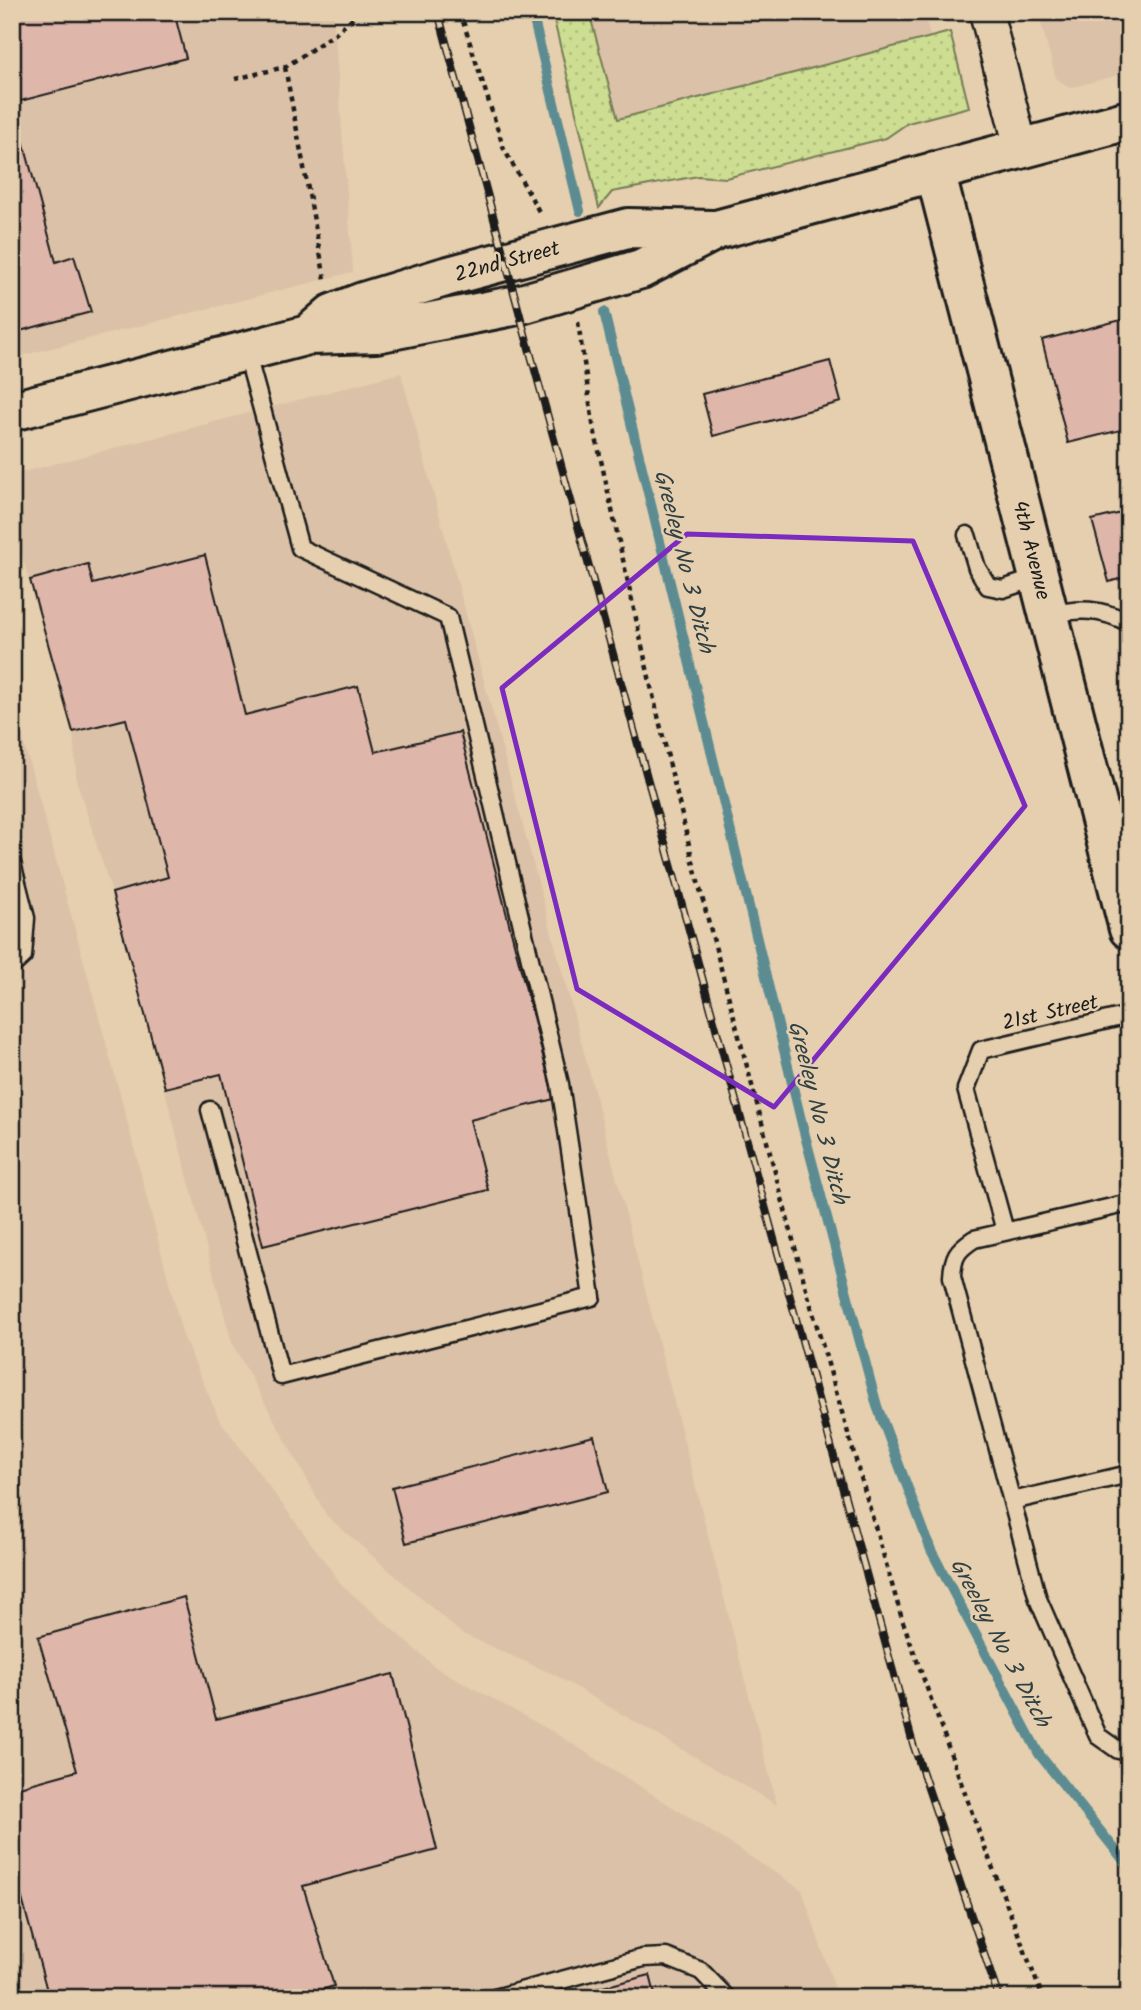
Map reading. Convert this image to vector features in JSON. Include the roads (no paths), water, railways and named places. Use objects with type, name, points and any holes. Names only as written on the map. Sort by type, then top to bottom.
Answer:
[{"type":"street","points":[[986,12],[1021,148]]},
{"type":"street","name":"22nd Street","points":[[320,324],[376,333],[518,305],[641,269],[716,230],[1129,120]]},
{"type":"street","name":"4th Avenue","points":[[935,172],[1129,929]]},
{"type":"street","name":"22nd Street","points":[[12,411],[246,351],[320,324],[363,302],[628,228],[716,230]]},
{"type":"lane","points":[[210,1110],[281,1376],[592,1297],[560,1084],[448,617],[300,548],[246,351]]},
{"type":"lane","points":[[967,535],[977,568],[988,586],[1003,589],[1039,578]]},
{"type":"lane","points":[[1049,615],[1072,610],[1101,612],[1129,623]]},
{"type":"lane","points":[[12,863],[23,956],[12,966]]},
{"type":"lane","name":"21st Street","points":[[1005,1231],[966,1089],[981,1050],[1129,1016]]},
{"type":"lane","points":[[1129,1203],[974,1239],[960,1248],[953,1261],[952,1276],[1038,1599],[1098,1736],[1118,1751],[1129,1752]]},
{"type":"lane","points":[[1012,1501],[1129,1474]]},
{"type":"lane","points":[[495,1998],[643,1958],[666,1957],[701,1971],[727,1998]]},
{"type":"waterway","points":[[532,12],[580,211]]},
{"type":"waterway","name":"Greeley No 3 Ditch","points":[[604,312],[803,1128],[877,1406],[931,1550],[1039,1754],[1129,1867]]},
{"type":"railway","points":[[438,12],[913,1744],[999,1998]]}]
